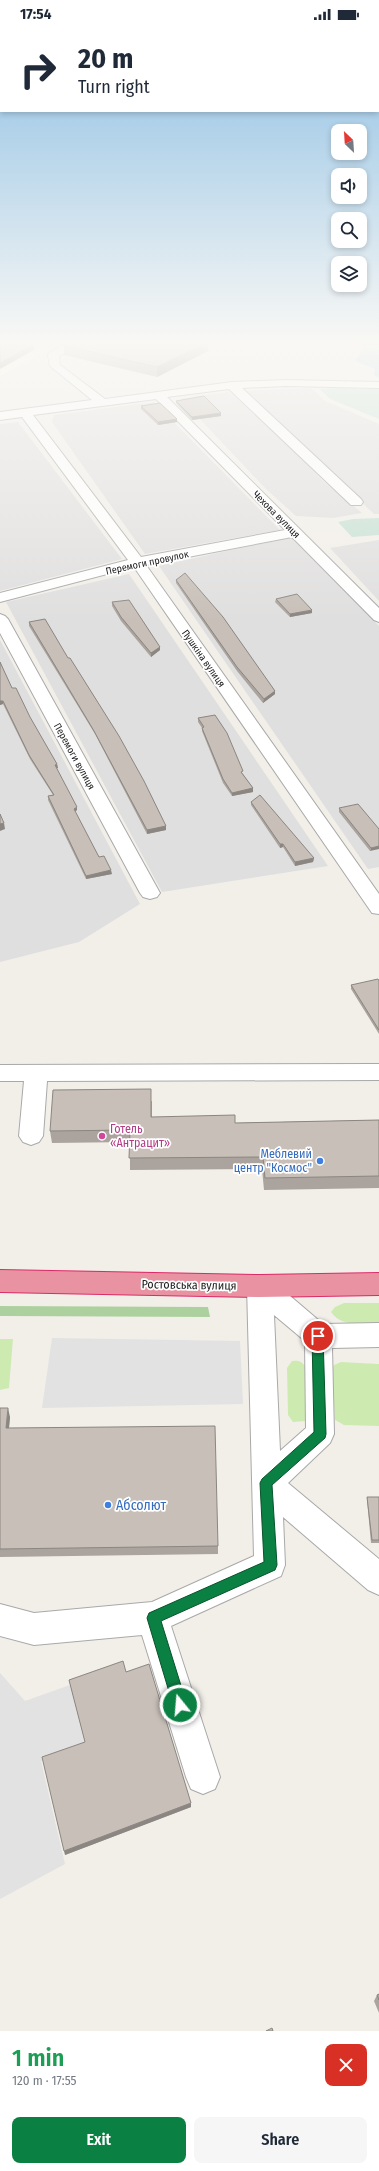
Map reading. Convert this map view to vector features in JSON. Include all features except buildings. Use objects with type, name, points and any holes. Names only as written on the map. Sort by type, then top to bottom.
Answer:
[{"type":"highway","name":"Ростовська вулиця","points":[[0,1281],[260,1286],[379,1284]]},
{"type":"street","name":"Пушкіна вулиця","points":[[40,433],[137,562],[379,908]]},
{"type":"street","name":"Чехова вулиця","points":[[197,433],[379,617]]},
{"type":"street","points":[[283,433],[356,502]]},
{"type":"street","name":"Перемоги провулок","points":[[0,598],[137,562],[295,532]]},
{"type":"street","name":"Перемоги вулиця","points":[[0,619],[150,893]]},
{"type":"street","points":[[0,1073],[379,1072]]},
{"type":"street","points":[[30,1136],[36,1073]]},
{"type":"street","points":[[260,1286],[318,1336],[379,1335]]},
{"type":"street","points":[[0,1620],[34,1629],[153,1618],[270,1565],[260,1286]]},
{"type":"street","points":[[266,1483],[320,1434],[318,1336]]},
{"type":"street","points":[[266,1483],[379,1579]]},
{"type":"street","points":[[153,1618],[203,1777]]},
{"type":"shaded area","points":[[0,433],[27,433],[122,559],[0,591]]},
{"type":"shaded area","points":[[60,433],[185,433],[280,530],[145,554]]},
{"type":"shaded area","points":[[214,433],[277,433],[323,481],[362,513],[333,518],[296,516],[266,489]]},
{"type":"shaded area","points":[[290,433],[379,433],[379,514],[374,514]]},
{"type":"shaded area","points":[[379,518],[379,535],[352,537],[338,522],[353,519]]},
{"type":"shaded area","points":[[293,536],[379,626],[379,867],[368,869],[159,566]]},
{"type":"shaded area","points":[[379,540],[379,601],[330,548]]},
{"type":"shaded area","points":[[129,574],[328,866],[162,892],[6,602]]},
{"type":"shaded area","points":[[0,640],[140,904],[79,942],[0,962]]},
{"type":"shaded area","points":[[52,1338],[240,1341],[243,1404],[42,1408]]},
{"type":"shaded area","points":[[0,1673],[25,1701],[70,1685],[85,1745],[41,1761],[65,1864],[0,1899]]},
{"type":"green space","points":[[344,1303],[379,1303],[379,1323],[353,1324],[341,1320],[331,1312],[335,1307]]},
{"type":"green space","points":[[0,1306],[208,1307],[210,1317],[0,1316]]},
{"type":"green space","points":[[0,1339],[13,1339],[9,1388],[0,1390]]},
{"type":"green space","points":[[292,1361],[301,1362],[306,1369],[308,1415],[306,1421],[293,1422],[288,1415],[287,1368]]},
{"type":"green space","points":[[341,1362],[379,1364],[379,1426],[344,1425],[335,1420],[332,1370],[334,1365]]},
{"type":"place","name":"Готель «Антрацит»","points":[[102,1136]]},
{"type":"place","name":"Меблевий центр \"Космос\"","points":[[320,1161]]},
{"type":"place","name":"Абсолют","points":[[108,1505]]},
{"type":"route","points":[[180,1705],[153,1618],[270,1565],[266,1483],[320,1434],[318,1336]]}]
